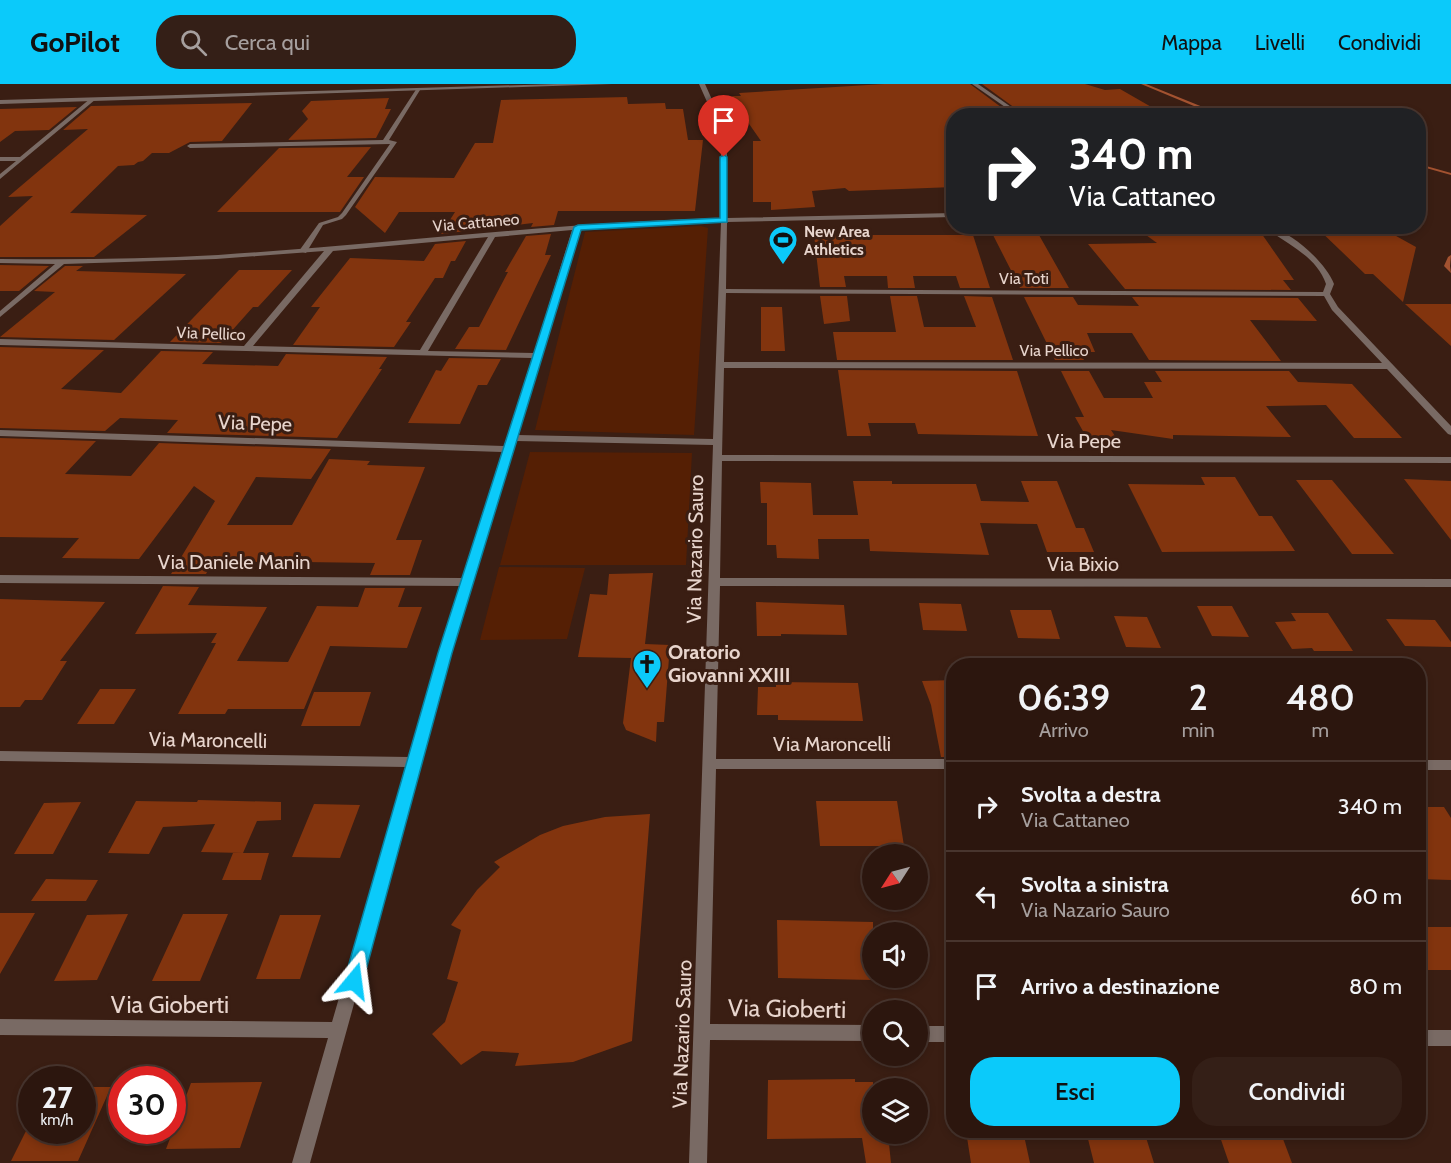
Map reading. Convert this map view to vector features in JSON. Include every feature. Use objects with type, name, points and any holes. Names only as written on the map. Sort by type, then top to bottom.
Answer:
[{"type":"street","points":[[0,102],[609,84]]},
{"type":"street","name":"Via Nazario Sauro","points":[[698,1163],[724,220],[724,133],[702,84]]},
{"type":"street","points":[[975,84],[1010,108]]},
{"type":"street","points":[[386,141],[417,90]]},
{"type":"street","points":[[0,177],[93,99]]},
{"type":"street","points":[[190,146],[394,142],[340,219],[321,224],[303,250]]},
{"type":"street","points":[[0,159],[21,159]]},
{"type":"street","name":"Via Cattaneo","points":[[0,261],[61,263],[303,250],[578,227],[724,220],[946,215]]},
{"type":"street","points":[[301,1163],[445,653],[578,227]]},
{"type":"street","points":[[422,354],[493,234]]},
{"type":"street","points":[[1278,234],[1303,250],[1323,269],[1330,284],[1326,294],[1346,322],[1451,432]]},
{"type":"street","points":[[246,349],[331,248]]},
{"type":"street","points":[[0,315],[61,263]]},
{"type":"street","name":"Via Toti","points":[[722,291],[1326,294]]},
{"type":"street","name":"Via Pellico","points":[[0,342],[536,356]]},
{"type":"street","name":"Via Pellico","points":[[720,365],[1388,366]]},
{"type":"street","name":"Via Pepe","points":[[0,433],[510,444],[717,442]]},
{"type":"street","name":"Via Pepe","points":[[717,458],[1451,460]]},
{"type":"street","name":"Via Daniele Manin","points":[[0,579],[468,582]]},
{"type":"street","name":"Via Bixio","points":[[714,582],[1451,583]]},
{"type":"street","name":"Via Maroncelli","points":[[0,756],[415,762]]},
{"type":"street","name":"Via Maroncelli","points":[[709,764],[946,764]]},
{"type":"street","points":[[1426,765],[1451,765]]},
{"type":"street","name":"Via Gioberti","points":[[0,1027],[340,1030]]},
{"type":"street","name":"Via Gioberti","points":[[701,1032],[862,1033]]},
{"type":"street","points":[[928,1034],[946,1034]]},
{"type":"street","points":[[1426,1038],[1451,1038]]},
{"type":"shaded area","points":[[701,226],[708,228],[694,435],[535,430],[585,232]]},
{"type":"shaded area","points":[[530,452],[692,453],[686,565],[500,565]]},
{"type":"shaded area","points":[[499,567],[585,568],[567,639],[480,640]]},
{"type":"building","points":[[884,84],[970,84],[1002,108],[946,108],[946,187],[849,191],[845,188],[812,191],[815,207],[771,210],[771,202],[753,202],[753,141],[761,141],[732,96],[741,96],[739,93]]},
{"type":"building","points":[[982,84],[1085,84],[1105,90],[1120,89],[1153,108],[1015,108]]},
{"type":"building","points":[[627,97],[628,104],[665,103],[666,109],[683,109],[688,140],[703,140],[695,211],[558,211],[554,225],[531,227],[533,223],[441,234],[455,212],[399,212],[385,233],[355,207],[375,177],[454,178],[475,143],[493,143],[501,100]]},
{"type":"building","points":[[389,98],[385,109],[391,109],[376,138],[288,140],[308,119],[302,111],[311,101]]},
{"type":"building","points":[[252,103],[222,141],[190,142],[169,153],[152,153],[134,165],[118,166],[70,213],[147,215],[94,257],[0,257],[0,226],[33,196],[8,197],[88,129],[63,130],[91,106]]},
{"type":"building","points":[[77,107],[49,130],[15,131],[0,142],[0,109]]},
{"type":"building","points":[[371,147],[347,177],[364,177],[340,212],[217,212],[279,148]]},
{"type":"building","points":[[551,234],[545,255],[551,255],[506,350],[455,349],[469,327],[479,327],[508,272],[505,272],[526,236]]},
{"type":"building","points":[[1262,234],[1294,280],[1283,280],[1291,290],[1125,289],[1088,244],[1157,243],[1146,235]]},
{"type":"building","points":[[1323,234],[1392,234],[1416,247],[1403,302],[1373,274],[1365,274]]},
{"type":"building","points":[[814,235],[973,235],[990,288],[960,288],[956,276],[913,276],[915,288],[888,288],[887,276],[844,276],[846,287],[820,287]]},
{"type":"building","points":[[993,235],[1039,235],[1069,288],[1020,288]]},
{"type":"building","points":[[466,241],[455,261],[451,261],[443,278],[435,278],[406,322],[411,322],[394,347],[293,345],[320,307],[311,307],[350,258],[424,261],[435,244]]},
{"type":"building","points":[[0,265],[49,266],[19,291],[0,291]]},
{"type":"building","points":[[65,266],[83,266],[76,271],[186,274],[114,340],[0,337],[55,292],[34,291]]},
{"type":"building","points":[[239,270],[292,270],[258,307],[253,307],[221,343],[170,342]]},
{"type":"building","points":[[820,296],[847,296],[850,321],[824,324]]},
{"type":"building","points":[[890,296],[917,296],[924,327],[976,327],[964,296],[992,297],[1013,360],[837,360],[833,332],[896,332]]},
{"type":"building","points":[[1024,297],[1073,297],[1078,305],[1139,306],[1132,297],[1298,298],[1317,321],[1250,320],[1281,361],[1149,360],[1132,333],[1087,333],[1095,352],[1079,352],[1084,360],[1055,360]]},
{"type":"building","points":[[1405,304],[1451,304],[1451,346]]},
{"type":"building","points":[[761,307],[782,307],[785,351],[761,351]]},
{"type":"building","points":[[0,347],[104,350],[61,389],[121,393],[161,351],[213,352],[202,364],[278,366],[286,354],[387,357],[379,369],[382,369],[337,438],[167,433],[178,420],[120,418],[105,431],[0,428]]},
{"type":"building","points":[[449,358],[501,359],[487,385],[478,385],[460,424],[408,423],[436,370],[441,371]]},
{"type":"building","points":[[838,370],[1017,371],[1038,436],[918,434],[915,423],[868,423],[871,436],[847,436]]},
{"type":"building","points":[[1061,371],[1089,371],[1104,398],[1153,398],[1144,382],[1162,382],[1155,371],[1289,371],[1298,382],[1352,384],[1402,438],[1354,438],[1326,405],[1266,406],[1291,437],[1173,435],[1173,439],[1111,430],[1117,439],[1088,440],[1075,417],[1084,417]]},
{"type":"building","points":[[0,438],[96,441],[65,474],[131,476],[159,443],[331,449],[311,479],[256,477],[227,525],[292,525],[329,459],[370,461],[367,465],[425,467],[396,540],[422,540],[410,575],[370,575],[375,563],[303,562],[212,562],[206,574],[171,574],[215,501],[194,486],[139,559],[62,558],[79,538],[0,537]]},
{"type":"building","points":[[1201,477],[1235,477],[1259,516],[1272,516],[1295,551],[1162,552],[1128,484],[1205,485]]},
{"type":"building","points":[[1404,479],[1451,481],[1451,540]]},
{"type":"building","points":[[1296,480],[1332,480],[1394,554],[1352,554]]},
{"type":"building","points":[[853,481],[892,481],[892,484],[976,484],[981,501],[1029,502],[1021,481],[1057,481],[1076,528],[1084,528],[1094,552],[1047,552],[1037,524],[980,523],[989,555],[870,551],[869,539],[818,539],[819,559],[777,558],[776,545],[767,545],[767,503],[761,503],[760,482],[811,483],[813,515],[858,515]]},
{"type":"building","name":"Oratorio Giovanni XXIII","points":[[653,573],[645,644],[670,645],[664,722],[657,722],[656,742],[626,730],[623,723],[631,658],[578,657],[590,594],[607,595],[609,574]]},
{"type":"building","points":[[163,586],[199,587],[188,605],[267,607],[237,661],[288,662],[317,606],[358,607],[365,588],[405,588],[398,607],[422,607],[407,648],[330,646],[304,709],[228,709],[225,714],[178,714],[216,643],[211,643],[217,633],[135,634]]},
{"type":"building","points":[[0,599],[105,602],[60,661],[67,661],[42,700],[25,700],[20,707],[0,707]]},
{"type":"building","points":[[756,602],[844,605],[847,635],[757,636]]},
{"type":"building","points":[[919,603],[961,604],[967,631],[923,630]]},
{"type":"building","points":[[1197,606],[1232,606],[1249,637],[1212,636]]},
{"type":"building","points":[[1010,610],[1051,610],[1060,639],[1018,638]]},
{"type":"building","points":[[1291,613],[1328,613],[1353,651],[1292,649],[1275,622],[1296,621]]},
{"type":"building","points":[[1114,616],[1147,617],[1161,648],[1126,647]]},
{"type":"building","points":[[1386,619],[1435,620],[1451,642],[1451,647],[1405,646]]},
{"type":"building","points":[[946,680],[946,757],[941,757],[931,705],[922,681]]},
{"type":"building","points":[[776,682],[858,683],[863,721],[778,720],[778,715],[757,715],[758,687],[776,687]]},
{"type":"building","points":[[100,689],[136,689],[114,724],[77,724]]},
{"type":"building","points":[[314,692],[371,692],[360,726],[301,726]]},
{"type":"building","points":[[198,800],[281,802],[281,820],[257,821],[243,853],[201,852],[215,824],[163,827],[149,854],[108,853],[136,801],[197,802]]},
{"type":"building","points":[[816,801],[897,801],[904,844],[820,846]]},
{"type":"building","points":[[81,802],[53,854],[14,854],[44,803]]},
{"type":"building","points":[[314,804],[360,805],[340,858],[292,857]]},
{"type":"building","points":[[1426,807],[1444,807],[1451,818],[1451,880],[1426,879]]},
{"type":"building","points":[[650,814],[632,1041],[573,1062],[515,1066],[519,1053],[482,1051],[461,1065],[432,1034],[445,1022],[458,982],[447,979],[461,930],[451,925],[477,890],[500,867],[494,862],[540,835],[563,826],[605,817]]},
{"type":"building","points":[[233,853],[269,853],[261,880],[222,880]]},
{"type":"building","points":[[46,879],[98,880],[86,901],[31,901]]},
{"type":"building","points":[[0,913],[35,913],[0,974]]},
{"type":"building","points":[[128,914],[97,980],[54,981],[87,915]]},
{"type":"building","points":[[183,914],[228,914],[200,981],[152,981]]},
{"type":"building","points":[[280,915],[321,915],[300,979],[256,979]]},
{"type":"building","points":[[777,920],[873,922],[862,922],[862,980],[778,978]]},
{"type":"building","points":[[1426,927],[1451,927],[1451,970],[1426,970]]},
{"type":"building","points":[[855,1079],[855,1082],[862,1082],[862,1138],[767,1139],[768,1080]]},
{"type":"building","points":[[262,1082],[240,1148],[166,1149],[168,1144],[186,1144],[186,1096],[191,1083]]},
{"type":"building","points":[[96,1087],[108,1087],[108,1094],[96,1121]]},
{"type":"building","points":[[967,1138],[1025,1138],[1030,1163],[971,1163]]},
{"type":"building","points":[[1088,1138],[1146,1138],[1154,1163],[1094,1163]]},
{"type":"building","points":[[1220,1138],[1283,1138],[1292,1163],[1229,1163]]},
{"type":"building","points":[[20,1144],[86,1144],[78,1161],[11,1161]]},
{"type":"building","points":[[863,1144],[889,1144],[891,1163],[866,1163]]},
{"type":"waterway","points":[[1143,84],[1203,108]]},
{"type":"waterway","points":[[1426,167],[1451,174]]},
{"type":"waterway","points":[[1451,257],[1447,266],[1451,271]]},
{"type":"place","name":"New Area Athletics","points":[[783,266]]},
{"type":"place","name":"Oratorio Giovanni XXIII","points":[[647,690]]},
{"type":"route","points":[[354,981],[445,653],[578,227],[724,220],[722,211],[724,157]]}]
